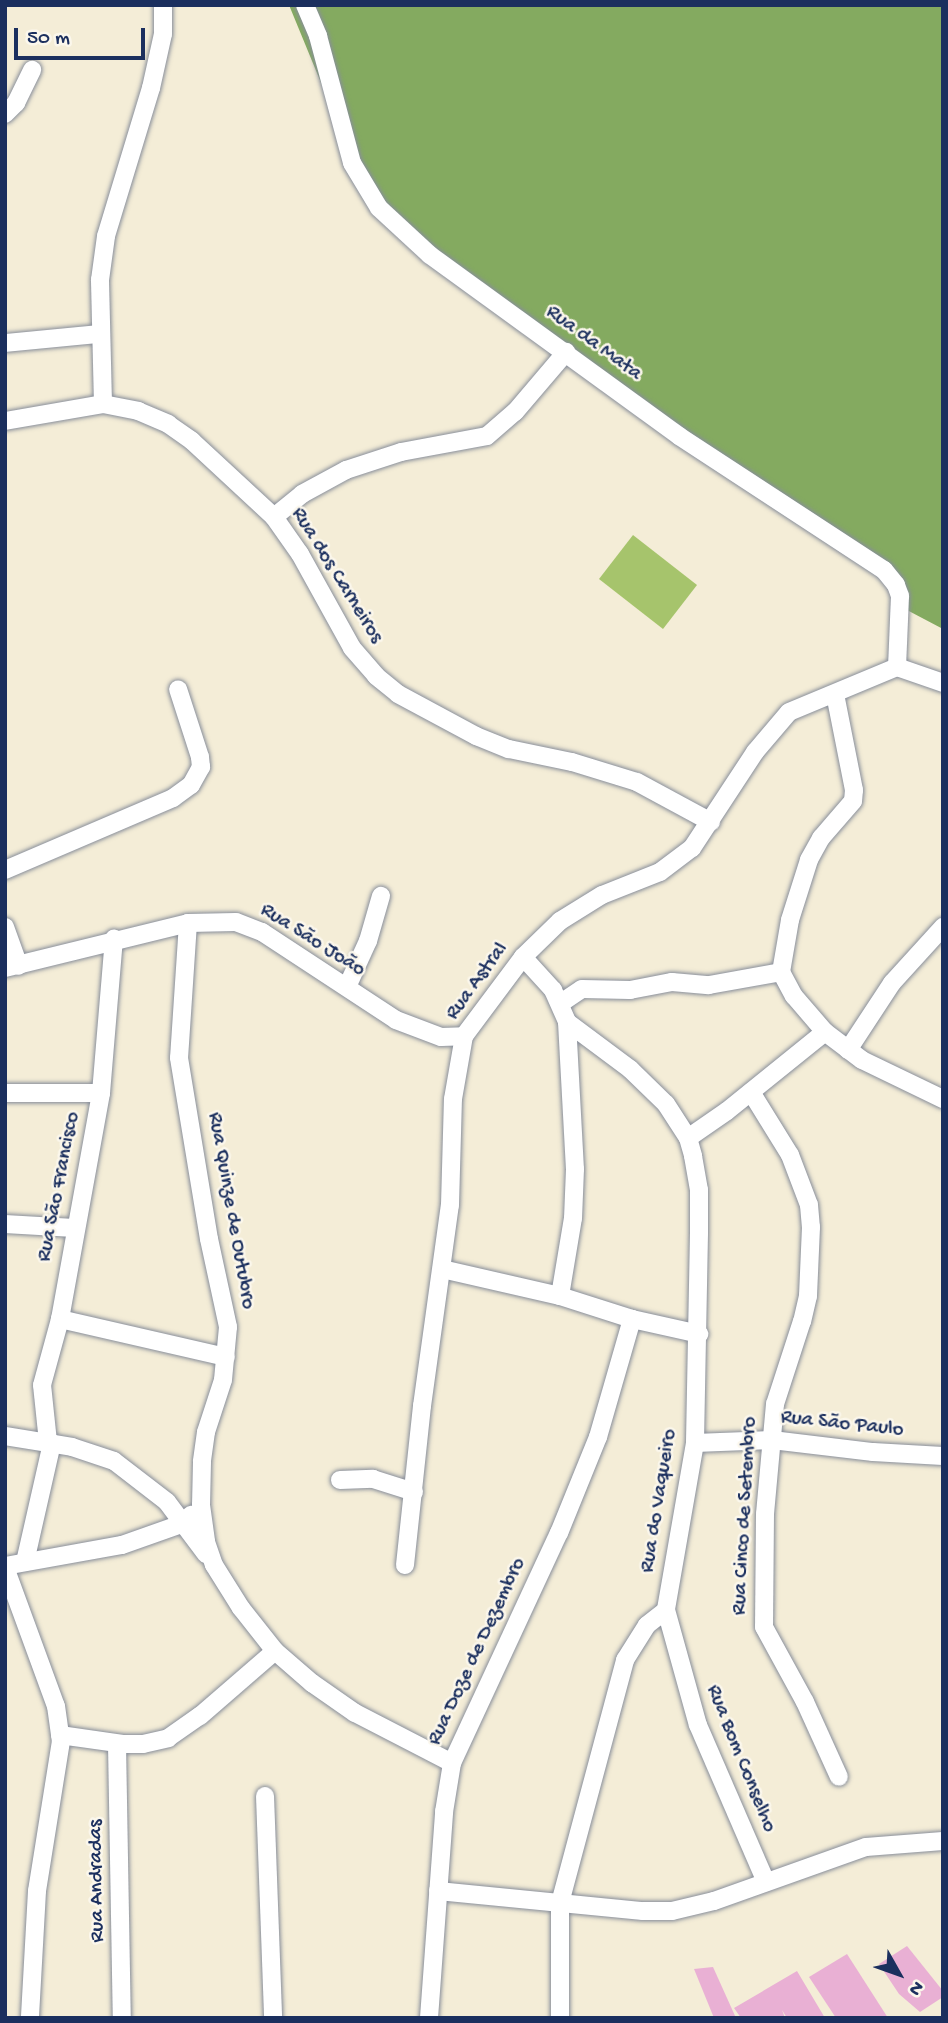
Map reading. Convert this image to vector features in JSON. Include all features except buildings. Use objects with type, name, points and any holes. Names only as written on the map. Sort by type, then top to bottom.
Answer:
[{"type":"street","points":[[103,404],[99,334],[100,280],[106,236],[151,88],[163,34],[163,5]]},
{"type":"street","name":"Rua da Mata","points":[[305,5],[318,36],[352,163],[379,208],[430,255],[719,464],[884,570],[897,585],[900,596],[897,667]]},
{"type":"street","points":[[5,114],[16,103],[32,70]]},
{"type":"street","points":[[5,343],[99,334]]},
{"type":"street","points":[[274,517],[302,494],[357,466],[401,452],[487,436],[515,412],[566,352]]},
{"type":"street","name":"Rua dos Carneiros","points":[[5,421],[103,404],[138,411],[168,424],[192,440],[274,517],[307,565],[352,648],[376,676],[398,695],[476,736],[509,749],[572,762],[637,782],[711,822]]},
{"type":"street","points":[[897,667],[943,683]]},
{"type":"street","name":"Rua Astral","points":[[405,1565],[422,1406],[450,1205],[453,1099],[464,1036],[541,937],[578,908],[602,895],[660,872],[679,860],[711,822],[755,752],[789,712],[835,694],[867,677],[897,667]]},
{"type":"street","points":[[5,870],[173,798],[191,785],[201,768],[200,757],[178,689]]},
{"type":"street","points":[[835,694],[855,790],[853,801],[821,838],[809,860],[790,920],[781,972],[794,996],[825,1032],[848,1050],[943,1100]]},
{"type":"street","points":[[347,987],[368,941],[381,895]]},
{"type":"street","name":"Rua São João","points":[[12,967],[114,939],[188,923],[247,925],[396,1020],[441,1037],[464,1036]]},
{"type":"street","name":"Rua Quinze de Outubro","points":[[188,923],[179,1058],[209,1239],[228,1327],[223,1380],[206,1432],[201,1505],[206,1542],[214,1565]]},
{"type":"street","points":[[5,926],[12,967]]},
{"type":"street","points":[[848,1050],[892,983],[943,927]]},
{"type":"street","name":"Rua São Francisco","points":[[25,1562],[50,1443],[42,1385],[60,1319],[74,1228],[101,1093],[114,939]]},
{"type":"street","points":[[523,957],[561,1003],[567,1022],[575,1169],[573,1218],[560,1296]]},
{"type":"street","points":[[561,1003],[582,989],[630,990],[672,982],[709,985],[781,972]]},
{"type":"street","name":"Rua do Vaqueiro","points":[[567,1022],[630,1069],[666,1104],[688,1138],[699,1190],[699,1334],[695,1443],[666,1610]]},
{"type":"street","points":[[688,1138],[751,1092],[825,1032]]},
{"type":"street","name":"Rua Cinco de Setembro","points":[[751,1092],[790,1155],[809,1205],[811,1227],[808,1296],[775,1404],[765,1514],[764,1627],[800,1691],[839,1777]]},
{"type":"street","points":[[5,1093],[101,1093]]},
{"type":"street","points":[[5,1224],[74,1228]]},
{"type":"street","points":[[442,1269],[560,1296],[632,1319],[699,1334]]},
{"type":"street","points":[[60,1319],[226,1357]]},
{"type":"street","name":"Rua Doze de Dezembro","points":[[429,2018],[444,1811],[452,1763],[559,1532],[598,1437],[632,1319]]},
{"type":"street","points":[[5,1436],[95,1453],[114,1461],[155,1490],[184,1523],[252,1624],[275,1651],[312,1683],[355,1713],[452,1763]]},
{"type":"street","name":"Rua São Paulo","points":[[695,1443],[772,1440],[873,1452],[943,1456]]},
{"type":"street","points":[[340,1480],[373,1479],[414,1492]]},
{"type":"street","points":[[30,2018],[37,1891],[59,1764],[60,1735],[56,1706],[5,1567],[122,1545],[184,1523],[201,1505]]},
{"type":"street","points":[[560,2018],[560,1903],[625,1660],[647,1625],[666,1610]]},
{"type":"street","name":"Rua Bom Conselho","points":[[666,1610],[698,1724],[766,1882]]},
{"type":"street","points":[[60,1735],[117,1744],[144,1744],[168,1738],[200,1716],[275,1651]]},
{"type":"street","name":"Rua Andradas","points":[[117,1744],[122,2018]]},
{"type":"street","points":[[265,1796],[273,2018]]},
{"type":"street","points":[[438,1891],[672,1911],[714,1901],[866,1847],[943,1841]]},
{"type":"green space","points":[[289,5],[943,5],[943,629],[905,609],[902,578],[432,256],[401,229],[352,158]]},
{"type":"green space","points":[[633,535],[697,585],[663,629],[599,579]]}]
